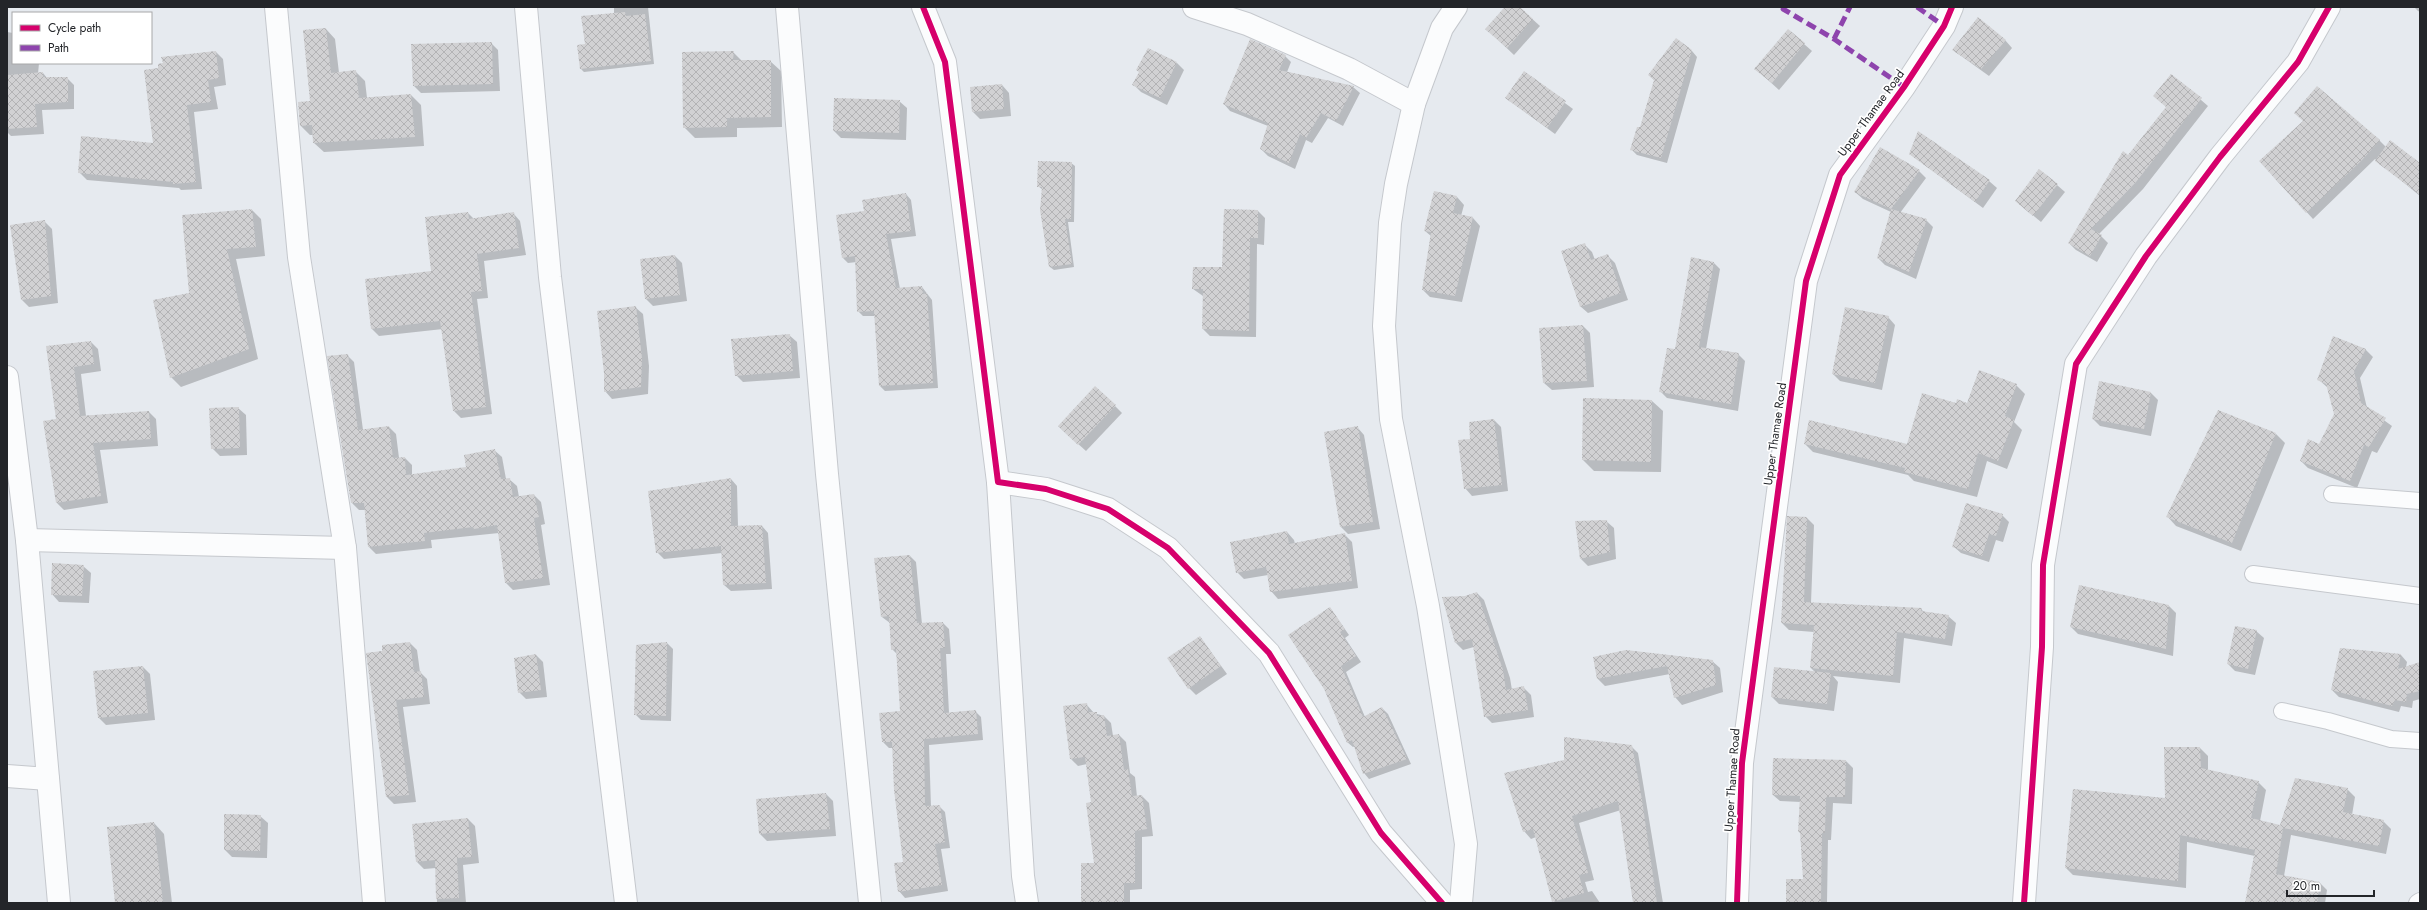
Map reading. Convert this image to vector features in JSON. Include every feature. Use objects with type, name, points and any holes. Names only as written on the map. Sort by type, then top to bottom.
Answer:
[{"type":"street","points":[[276,7],[299,257],[345,548],[374,903]]},
{"type":"street","points":[[526,7],[550,277],[626,903]]},
{"type":"street","points":[[787,7],[828,482],[870,903]]},
{"type":"street","points":[[923,7],[945,62],[998,482],[1023,876],[1027,903]]},
{"type":"street","points":[[1194,7],[1247,24],[1349,70],[1414,104]]},
{"type":"street","points":[[1456,7],[1442,28],[1414,104],[1396,184],[1390,223],[1384,326],[1392,418],[1428,606],[1466,844],[1461,903]]},
{"type":"street","name":"Upper Thamae Road","points":[[1737,903],[1742,764],[1806,280],[1840,175],[1904,87],[1944,26],[1952,7]]},
{"type":"street","points":[[2024,903],[2042,647],[2043,565],[2076,364],[2146,256],[2220,157],[2298,62],[2329,7]]},
{"type":"street","points":[[7,377],[27,540],[59,903]]},
{"type":"street","points":[[998,482],[1046,489],[1108,509],[1168,548],[1269,653],[1381,833],[1442,903]]},
{"type":"street","points":[[27,540],[345,548]]},
{"type":"street","points":[[7,776],[48,779]]},
{"type":"lane","points":[[2332,494],[2420,501]]},
{"type":"lane","points":[[2253,574],[2420,596]]},
{"type":"lane","points":[[2282,711],[2328,721],[2391,739],[2420,741]]},
{"type":"building","points":[[1505,7],[1520,7],[1533,19],[1507,48],[1485,29]]},
{"type":"building","points":[[625,12],[626,16],[645,14],[651,61],[580,69],[577,45],[585,44],[581,16]]},
{"type":"building","points":[[1978,17],[2006,40],[1981,69],[1952,50]]},
{"type":"building","points":[[326,28],[331,73],[356,70],[359,98],[411,94],[415,137],[313,143],[312,125],[300,126],[298,102],[310,101],[303,30]]},
{"type":"building","points":[[1788,29],[1805,43],[1772,83],[1754,69]]},
{"type":"building","points":[[1676,38],[1692,50],[1661,158],[1630,150],[1637,127],[1640,127],[1654,80],[1648,75]]},
{"type":"building","points":[[1250,39],[1286,55],[1279,70],[1354,86],[1336,121],[1321,113],[1306,138],[1300,134],[1289,163],[1260,149],[1268,123],[1223,104]]},
{"type":"building","points":[[492,42],[493,84],[413,86],[411,44]]},
{"type":"building","points":[[1148,48],[1177,62],[1160,98],[1132,85],[1139,72],[1136,70]]},
{"type":"building","points":[[216,51],[219,78],[208,80],[211,102],[187,105],[196,182],[173,184],[173,182],[78,173],[81,136],[153,143],[144,70],[158,68],[158,64],[163,63],[161,57]]},
{"type":"building","points":[[734,51],[733,60],[771,60],[771,117],[727,118],[727,127],[683,128],[682,52]]},
{"type":"building","points":[[1524,71],[1566,101],[1547,128],[1505,98]]},
{"type":"building","points":[[43,72],[43,77],[68,77],[68,102],[35,104],[37,127],[7,129],[7,75]]},
{"type":"building","points":[[2171,74],[2202,98],[2136,182],[2091,229],[2102,235],[2090,256],[2068,243],[2123,151],[2128,155],[2166,107],[2153,96]]},
{"type":"building","points":[[1002,84],[1004,109],[972,112],[970,87]]},
{"type":"building","points":[[2317,86],[2380,140],[2362,160],[2306,213],[2259,161],[2303,121],[2294,113]]},
{"type":"building","points":[[834,98],[900,100],[899,133],[833,131]]},
{"type":"building","points":[[1918,131],[1990,180],[1975,202],[1909,154]]},
{"type":"building","points":[[2390,140],[2420,163],[2420,195],[2375,161]]},
{"type":"building","points":[[1880,147],[1920,170],[1891,209],[1854,192]]},
{"type":"building","points":[[1038,161],[1072,162],[1071,219],[1065,219],[1072,264],[1049,267],[1040,210],[1042,187],[1037,187]]},
{"type":"building","points":[[2039,169],[2058,184],[2033,216],[2015,201]]},
{"type":"building","points":[[1434,191],[1457,196],[1453,213],[1473,217],[1455,296],[1422,290],[1431,232],[1424,231]]},
{"type":"building","points":[[906,193],[911,231],[886,234],[896,288],[922,286],[923,294],[927,293],[933,383],[879,386],[874,311],[857,312],[855,256],[842,258],[836,215],[864,211],[862,200]]},
{"type":"building","points":[[252,209],[256,247],[227,249],[249,349],[170,378],[153,300],[189,293],[182,215]]},
{"type":"building","points":[[1224,209],[1258,210],[1258,238],[1250,238],[1249,331],[1202,329],[1203,289],[1192,289],[1193,267],[1222,267]]},
{"type":"building","points":[[1891,209],[1927,219],[1909,272],[1877,258]]},
{"type":"building","points":[[468,212],[469,219],[514,212],[519,248],[477,254],[482,291],[471,292],[486,407],[453,411],[440,321],[371,329],[365,279],[431,271],[425,217]]},
{"type":"building","points":[[45,220],[51,296],[21,300],[10,225]]},
{"type":"building","points":[[1585,243],[1591,260],[1608,254],[1621,293],[1580,307],[1561,251]]},
{"type":"building","points":[[675,255],[680,295],[645,299],[640,259]]},
{"type":"building","points":[[1691,257],[1714,262],[1699,347],[1739,353],[1731,404],[1659,392],[1667,348],[1675,349]]},
{"type":"building","points":[[636,306],[642,358],[641,387],[604,392],[604,373],[597,311]]},
{"type":"building","points":[[1845,307],[1889,316],[1875,383],[1832,374]]},
{"type":"building","points":[[1583,325],[1587,381],[1543,383],[1539,328]]},
{"type":"building","points":[[790,334],[793,371],[735,376],[731,339]]},
{"type":"building","points":[[2333,336],[2366,349],[2354,371],[2361,403],[2386,418],[2369,447],[2364,445],[2350,481],[2300,461],[2308,439],[2319,444],[2334,414],[2326,384],[2317,380]]},
{"type":"building","points":[[91,341],[94,364],[74,367],[80,416],[149,411],[151,439],[93,443],[101,496],[56,503],[43,421],[56,419],[46,346]]},
{"type":"building","points":[[348,354],[358,430],[389,426],[393,458],[405,457],[406,475],[466,467],[464,455],[495,449],[501,479],[510,478],[513,497],[534,494],[539,517],[534,518],[543,578],[505,583],[497,525],[474,529],[473,527],[424,533],[425,541],[368,547],[364,503],[351,503],[327,356]]},
{"type":"building","points":[[1979,370],[2017,384],[2005,416],[2014,420],[1998,461],[1978,453],[1968,489],[1904,472],[1905,468],[1804,444],[1809,420],[1907,444],[1922,393],[1956,403],[1957,399],[1967,403]]},
{"type":"building","points":[[2099,381],[2151,392],[2144,429],[2092,419]]},
{"type":"building","points":[[1095,386],[1116,405],[1078,445],[1058,426]]},
{"type":"building","points":[[1583,398],[1652,400],[1651,462],[1582,460]]},
{"type":"building","points":[[239,407],[240,448],[211,449],[209,408]]},
{"type":"building","points":[[2218,410],[2276,433],[2232,543],[2166,517]]},
{"type":"building","points":[[1494,419],[1502,485],[1464,489],[1458,440],[1470,439],[1469,422]]},
{"type":"building","points":[[1358,426],[1373,522],[1340,527],[1324,432]]},
{"type":"building","points":[[731,478],[731,526],[762,525],[766,583],[723,585],[721,546],[656,553],[648,491]]},
{"type":"building","points":[[1966,503],[2003,514],[1996,536],[1989,534],[1982,556],[1952,547]]},
{"type":"building","points":[[1787,516],[1807,517],[1804,602],[1922,608],[1921,611],[1949,615],[1945,639],[1897,632],[1893,676],[1810,668],[1814,625],[1781,623]]},
{"type":"building","points":[[1607,520],[1610,552],[1580,559],[1575,521]]},
{"type":"building","points":[[1287,531],[1289,544],[1345,533],[1352,581],[1270,592],[1266,567],[1236,573],[1230,542]]},
{"type":"building","points":[[910,555],[917,623],[943,622],[945,648],[940,648],[944,713],[976,710],[978,734],[924,739],[925,806],[940,805],[945,842],[935,844],[942,885],[898,892],[894,863],[903,862],[894,790],[892,742],[882,742],[879,713],[900,711],[896,649],[891,650],[889,616],[881,617],[874,558]]},
{"type":"building","points":[[52,563],[84,565],[82,596],[51,595]]},
{"type":"building","points":[[2079,585],[2169,605],[2166,649],[2070,627]]},
{"type":"building","points":[[1477,592],[1503,670],[1506,690],[1524,686],[1528,710],[1484,717],[1472,639],[1455,643],[1442,597],[1465,596]]},
{"type":"building","points":[[1330,607],[1345,629],[1340,632],[1356,656],[1341,666],[1363,717],[1382,707],[1407,759],[1363,774],[1352,740],[1347,743],[1324,689],[1288,635]]},
{"type":"building","points":[[2235,626],[2257,630],[2248,669],[2227,664]]},
{"type":"building","points":[[1200,636],[1221,666],[1188,689],[1167,658]]},
{"type":"building","points":[[410,642],[414,672],[421,671],[424,697],[396,700],[409,795],[386,797],[366,653],[382,651],[382,645]]},
{"type":"building","points":[[667,642],[666,716],[634,715],[636,645]]},
{"type":"building","points":[[2340,648],[2401,654],[2398,669],[2420,662],[2420,691],[2407,694],[2406,702],[2395,700],[2392,706],[2331,690]]},
{"type":"building","points":[[1626,650],[1713,660],[1716,685],[1674,698],[1667,666],[1597,679],[1593,657]]},
{"type":"building","points":[[536,654],[541,690],[518,693],[514,658]]},
{"type":"building","points":[[143,666],[148,713],[98,718],[93,671]]},
{"type":"building","points":[[1774,667],[1831,673],[1827,704],[1771,697]]},
{"type":"building","points":[[1087,703],[1088,712],[1097,712],[1097,716],[1104,715],[1107,736],[1119,734],[1124,770],[1128,769],[1132,796],[1142,795],[1147,829],[1135,831],[1135,883],[1124,883],[1124,903],[1081,903],[1081,863],[1094,863],[1086,803],[1091,802],[1085,757],[1070,759],[1063,706]]},
{"type":"building","points":[[1564,737],[1632,745],[1642,800],[1657,903],[1633,903],[1618,801],[1572,816],[1588,873],[1579,875],[1584,893],[1552,902],[1533,829],[1523,832],[1504,773],[1564,760]]},
{"type":"building","points":[[2164,747],[2200,747],[2201,768],[2259,781],[2251,818],[2280,825],[2295,778],[2348,788],[2343,812],[2384,820],[2379,846],[2283,828],[2276,874],[2320,882],[2317,903],[2245,903],[2255,850],[2180,835],[2178,881],[2065,868],[2073,789],[2165,798]]},
{"type":"building","points":[[1773,758],[1846,760],[1845,797],[1826,797],[1825,833],[1822,833],[1821,903],[1786,903],[1786,879],[1803,879],[1800,832],[1798,832],[1800,796],[1772,795]]},
{"type":"building","points":[[826,793],[830,829],[759,834],[756,799]]},
{"type":"building","points":[[224,814],[261,815],[260,851],[224,850]]},
{"type":"building","points":[[468,818],[472,857],[457,858],[459,898],[436,899],[435,860],[416,862],[412,824]]},
{"type":"building","points":[[154,822],[163,903],[115,903],[107,827]]},
{"type":"marked path","points":[[1784,7],[1783,9],[1834,39],[1904,87]]},
{"type":"marked path","points":[[1834,39],[1850,7]]},
{"type":"marked path","points":[[1917,7],[1944,26]]},
{"type":"cycle path","points":[[923,7],[945,62],[998,482],[1046,489],[1108,509],[1168,548],[1269,653],[1381,833],[1442,903]]},
{"type":"cycle path","points":[[1737,903],[1742,763],[1806,281],[1840,175],[1904,87],[1944,26],[1952,7]]},
{"type":"cycle path","points":[[2024,903],[2042,647],[2043,565],[2076,364],[2146,256],[2220,157],[2298,62],[2329,7]]}]
